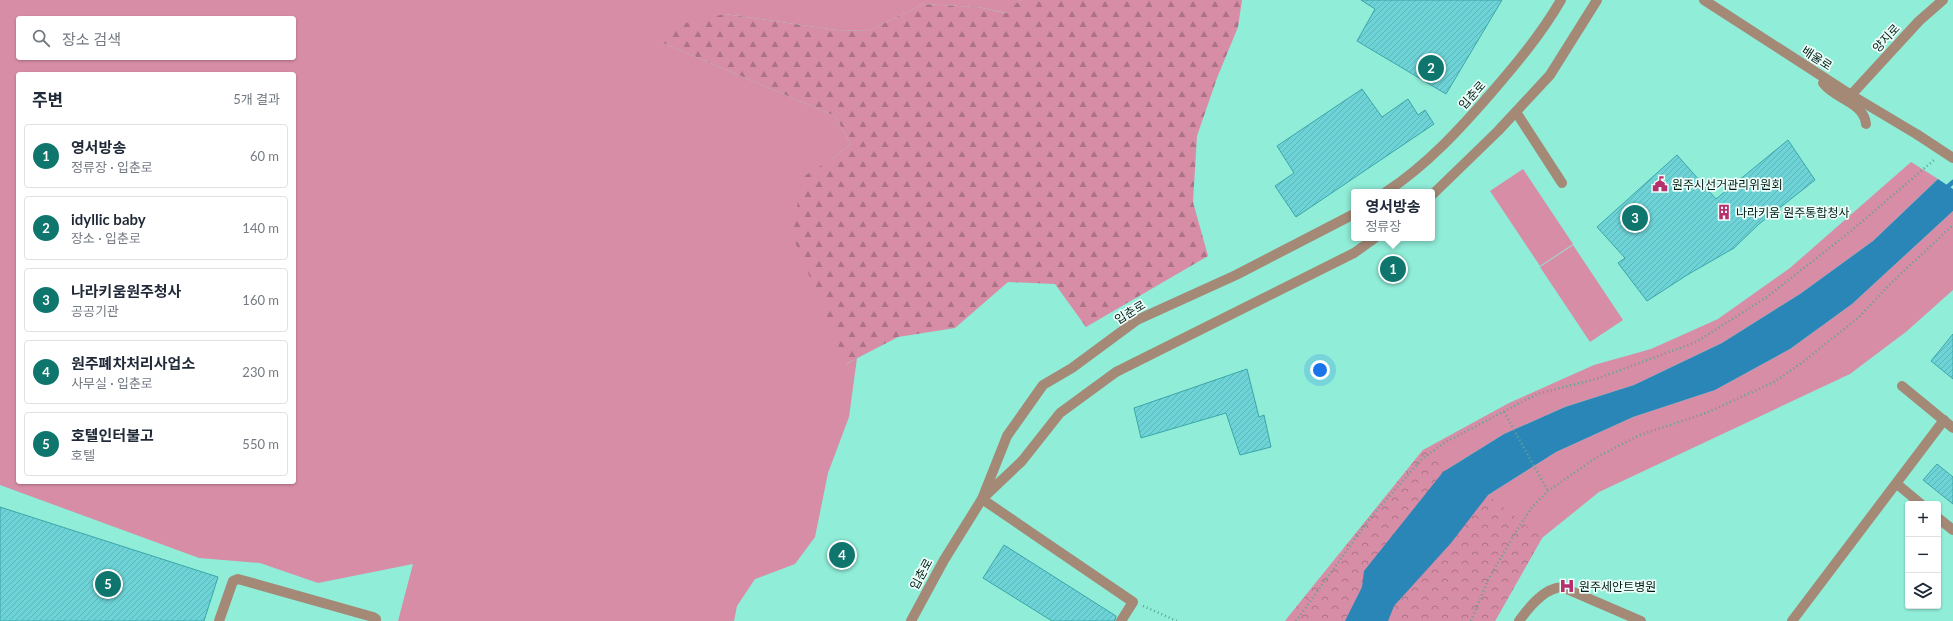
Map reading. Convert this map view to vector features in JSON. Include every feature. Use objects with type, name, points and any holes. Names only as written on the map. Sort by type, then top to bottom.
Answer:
[{"type":"street","name":"입춘로","points":[[1390,189],[1447,142],[1482,104],[1518,61],[1550,19],[1561,0]]},
{"type":"street","points":[[1435,192],[1498,132],[1550,75],[1597,0]]},
{"type":"street","name":"배울로","points":[[1704,0],[1851,95],[1953,158]]},
{"type":"street","name":"양지로","points":[[1851,95],[1919,21],[1943,0]]},
{"type":"street","points":[[1817,73],[1824,86],[1858,109],[1865,117],[1866,124],[1874,108]]},
{"type":"street","points":[[1516,112],[1562,183]]},
{"type":"street","name":"입춘로","points":[[911,621],[944,560],[982,499],[1007,436],[1043,385],[1072,368],[1137,320],[1236,275],[1351,216]]},
{"type":"street","name":"입춘로","points":[[982,499],[1022,461],[1060,413],[1116,372],[1341,259],[1370,241]]},
{"type":"street","points":[[1902,386],[1953,428]]},
{"type":"street","points":[[1792,621],[1944,420]]},
{"type":"street","points":[[1897,484],[1917,501]]},
{"type":"street","points":[[982,499],[1133,602],[1121,621]]},
{"type":"street","points":[[1941,520],[1953,530]]},
{"type":"street","points":[[219,621],[234,581],[238,579],[373,617],[376,621]]},
{"type":"street","points":[[1519,621],[1535,602],[1554,587],[1562,587],[1622,617],[1641,621]]},
{"type":"path","points":[[1296,621],[1372,517],[1422,459],[1444,443],[1536,394],[1600,378],[1696,342],[1768,297],[1852,231],[1934,159]]},
{"type":"path","points":[[1471,621],[1488,580],[1515,533],[1532,507],[1548,491],[1597,457],[1640,435],[1706,413],[1774,382],[1803,362],[1859,317],[1891,283],[1953,225]]},
{"type":"path","points":[[1504,412],[1548,491]]},
{"type":"path","points":[[1133,602],[1177,621]]},
{"type":"green space","points":[[0,0],[1020,0],[1007,13],[977,7],[923,4],[868,31],[836,30],[725,14],[663,43],[835,116],[851,144],[832,159],[847,364],[857,358],[849,417],[828,473],[815,537],[795,564],[755,579],[737,606],[734,621],[398,621],[413,564],[318,583],[260,563],[199,558],[0,485]]},
{"type":"green space","points":[[1020,0],[1242,0],[1238,27],[1217,78],[1197,136],[1193,202],[1208,256],[1086,327],[1055,284],[1008,282],[955,328],[898,337],[846,364],[793,237],[801,178],[832,159],[851,144],[835,116],[663,43],[681,24],[725,14],[836,30],[868,31],[923,4],[977,7],[1006,13]]},
{"type":"green space","points":[[1911,162],[1938,179],[1873,241],[1800,294],[1722,343],[1634,385],[1565,407],[1504,434],[1443,472],[1285,621],[1423,450],[1509,403],[1594,365],[1651,349],[1718,319],[1790,268]]},
{"type":"green space","points":[[1523,169],[1573,244],[1540,266],[1490,191]]},
{"type":"green space","points":[[1953,211],[1953,290],[1907,331],[1850,374],[1599,492],[1542,538],[1495,621],[1388,621],[1488,495],[1556,452],[1633,417],[1715,390],[1790,349],[1852,304]]},
{"type":"green space","points":[[1573,245],[1623,320],[1590,342],[1540,267]]},
{"type":"green space","points":[[1423,450],[1488,495],[1542,538],[1495,621],[1285,621]]},
{"type":"water","points":[[1938,179],[1953,189],[1953,211],[1852,304],[1790,349],[1715,390],[1633,417],[1556,452],[1488,495],[1451,543],[1394,606],[1388,621],[1345,621],[1362,587],[1364,571],[1443,472],[1504,434],[1565,407],[1634,385],[1722,343],[1800,294],[1873,241]]},
{"type":"building","points":[[1361,0],[1502,0],[1446,94],[1357,41],[1375,9]]},
{"type":"building","points":[[1362,89],[1382,117],[1408,99],[1418,115],[1425,110],[1434,124],[1296,217],[1275,186],[1294,173],[1277,146]]},
{"type":"building","name":"나라키움 원주통합청사","points":[[1788,140],[1815,180],[1759,224],[1734,248],[1687,275],[1647,301],[1618,263],[1625,258],[1597,227],[1677,155],[1716,199]]},
{"type":"building","points":[[1953,334],[1953,379],[1931,361]]},
{"type":"building","points":[[1247,369],[1259,417],[1264,415],[1271,447],[1240,455],[1226,413],[1141,438],[1134,408]]},
{"type":"building","points":[[1937,464],[1953,477],[1953,504],[1923,480]]},
{"type":"building","points":[[0,507],[218,577],[204,621],[0,621]]},
{"type":"building","points":[[1004,545],[1116,616],[1115,621],[1052,621],[983,578]]},
{"type":"waterway","points":[[1945,189],[1953,182]]},
{"type":"place","name":"idyllic baby","points":[[1431,68]]},
{"type":"place","name":"원주시선거관리위원회","points":[[1660,184]]},
{"type":"place","name":"나라키움 원주통합청사","points":[[1724,212]]},
{"type":"place","name":"나라키움원주청사","points":[[1635,218]]},
{"type":"place","name":"영서방송","points":[[1393,269]]},
{"type":"place","name":"원주폐차처리사업소","points":[[842,555]]},
{"type":"place","name":"호텔인터불고","points":[[108,584]]},
{"type":"place","name":"원주세안트병원","points":[[1567,586]]}]
